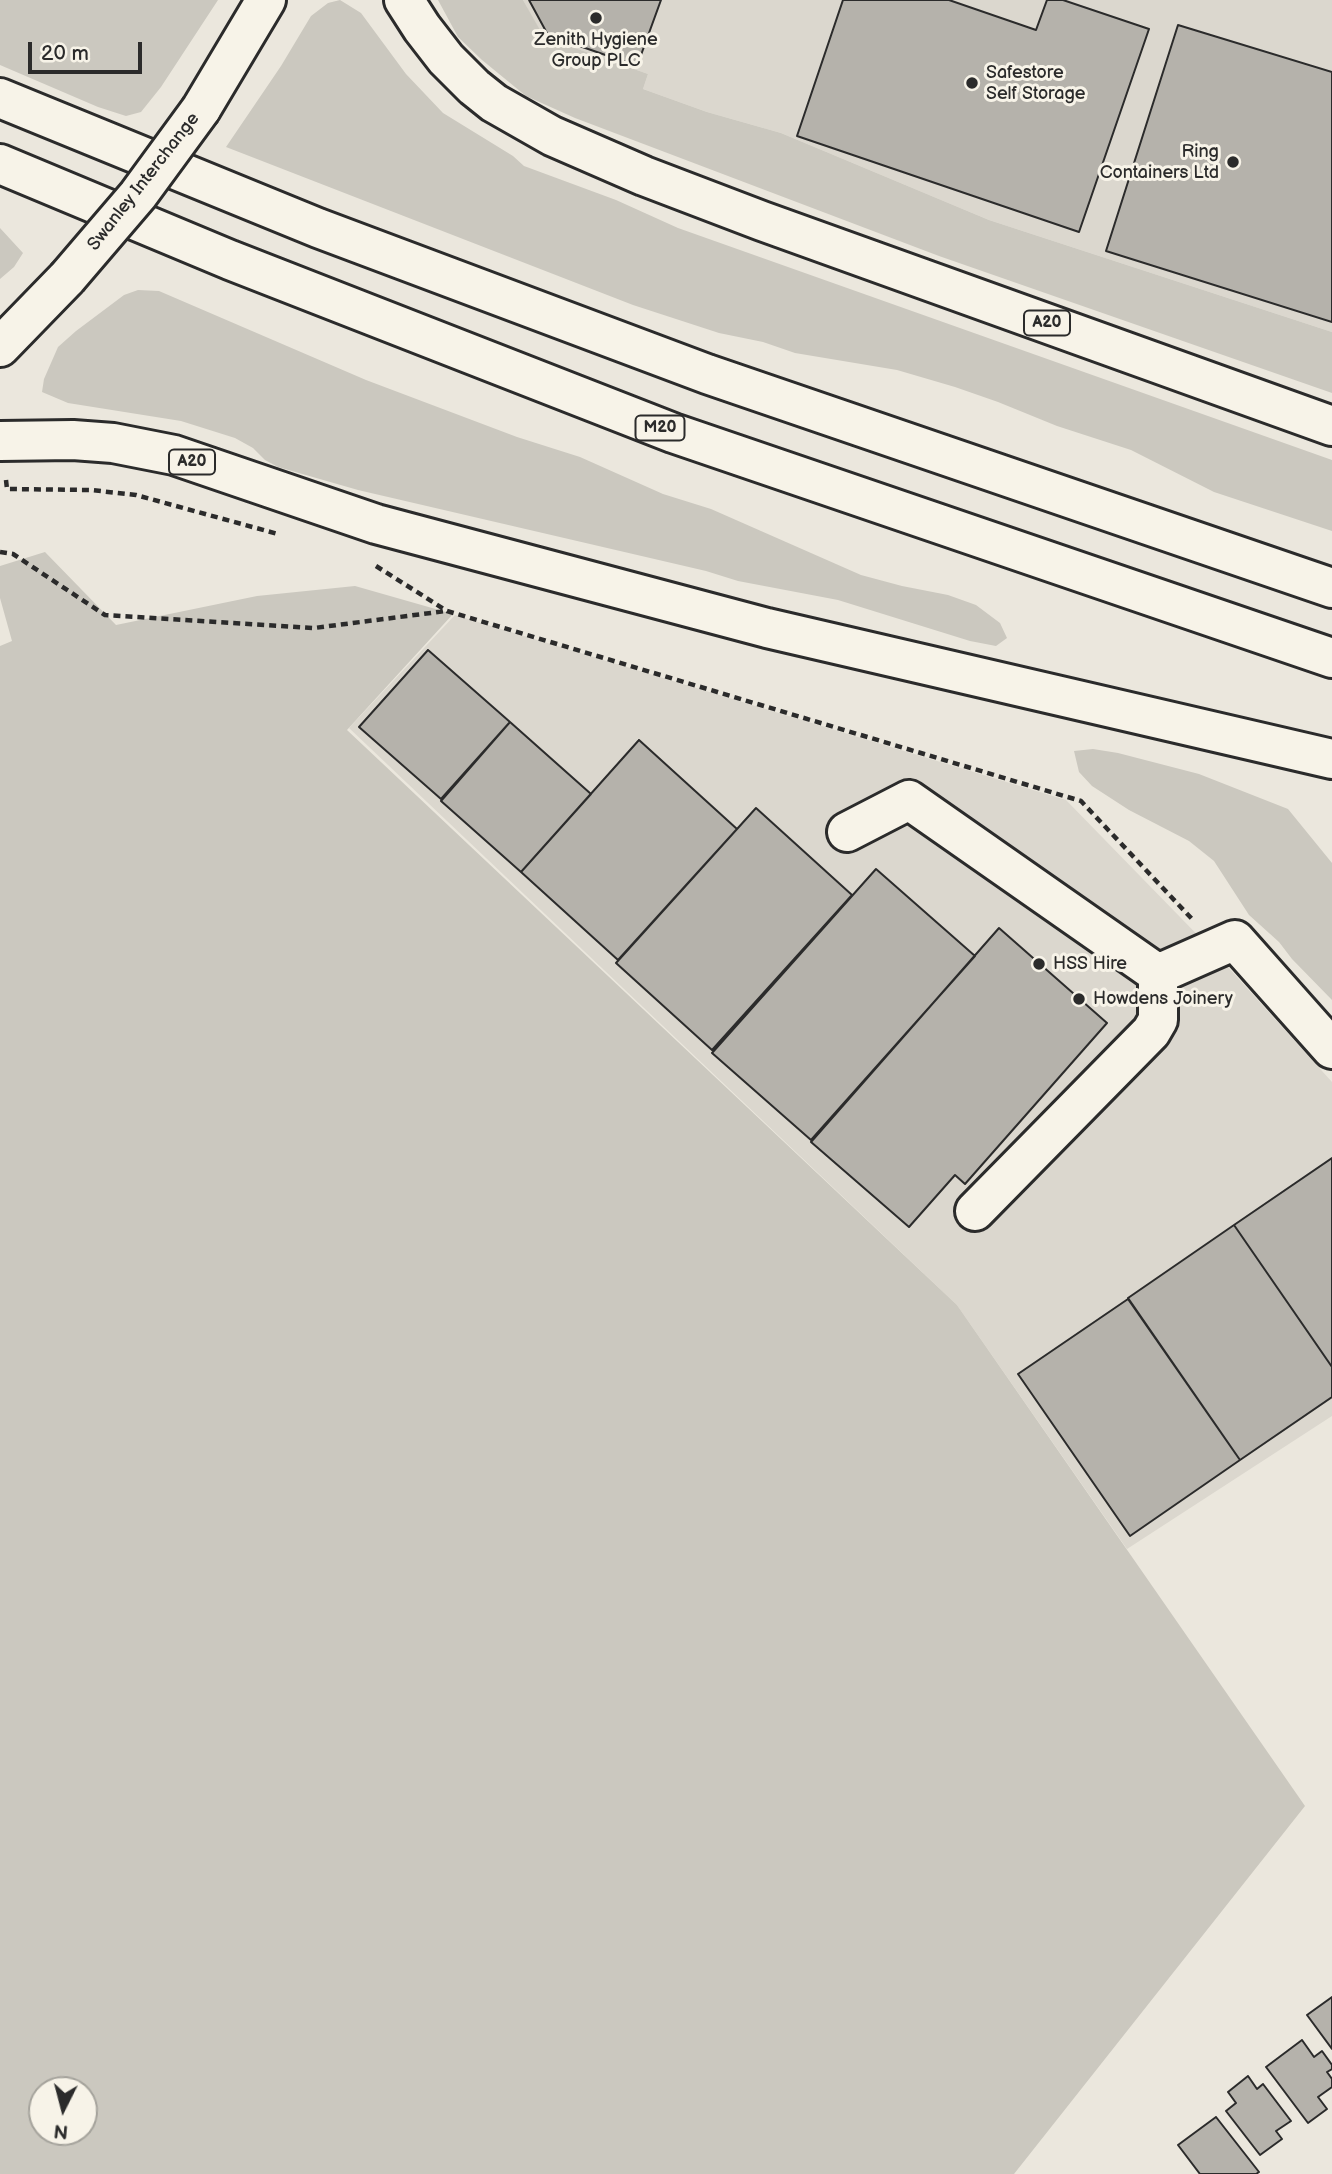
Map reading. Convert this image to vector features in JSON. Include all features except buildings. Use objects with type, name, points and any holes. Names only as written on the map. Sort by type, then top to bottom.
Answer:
[{"type":"main road","name":"Swanley Interchange","points":[[0,347],[67,278],[138,195],[201,109],[266,0]]},
{"type":"main road","name":"A20","points":[[404,0],[430,38],[474,87],[513,115],[552,136],[644,176],[762,221],[1332,426]]},
{"type":"main road","points":[[0,97],[318,229],[694,369],[1332,588]]},
{"type":"main road","name":"M20","points":[[0,164],[230,260],[673,433],[1332,658]]},
{"type":"main road","name":"A20","points":[[0,441],[73,440],[113,443],[174,455],[376,524],[754,624],[1332,759]]},
{"type":"main road","points":[[847,832],[909,800],[1158,974]]},
{"type":"main road","points":[[1158,974],[1235,940],[1332,1049]]},
{"type":"main road","points":[[975,1212],[1151,1032],[1158,1020],[1158,974]]},
{"type":"path","points":[[0,441],[7,489],[90,489],[135,495],[283,536]]},
{"type":"path","points":[[0,552],[13,554],[105,615],[314,628],[447,611]]},
{"type":"path","points":[[368,561],[447,611],[1081,802],[1207,934],[1235,940]]},
{"type":"shaded area","points":[[0,0],[218,0],[161,87],[141,112],[126,116],[98,107],[0,65]]},
{"type":"shaded area","points":[[340,0],[361,13],[406,74],[443,113],[513,156],[524,166],[616,200],[678,228],[1332,460],[1332,531],[1214,492],[1131,450],[1057,426],[955,387],[897,370],[795,353],[763,342],[719,333],[633,305],[226,147],[311,16],[328,3]]},
{"type":"shaded area","points":[[438,0],[523,0],[544,37],[648,74],[643,89],[707,112],[781,133],[989,220],[1332,332],[1332,393],[939,256],[575,118],[526,96],[482,60],[458,37]]},
{"type":"shaded area","points":[[523,0],[1332,0],[1332,332],[989,220],[781,133],[707,112],[643,89],[648,74],[543,37]]},
{"type":"shaded area","points":[[0,228],[23,253],[14,267],[0,279]]},
{"type":"shaded area","points":[[138,290],[159,291],[366,380],[517,437],[580,457],[663,494],[711,509],[861,575],[948,595],[976,605],[1000,623],[1007,638],[996,646],[970,641],[838,600],[738,581],[706,571],[358,490],[278,467],[235,438],[181,421],[68,403],[42,392],[44,379],[58,347],[124,295]]},
{"type":"shaded area","points":[[45,552],[116,625],[257,596],[355,586],[453,614],[347,730],[957,1305],[1305,1806],[1014,2174],[0,2174],[0,646],[12,641],[0,598],[0,566]]},
{"type":"shaded area","points":[[455,615],[1066,800],[1218,956],[1332,1082],[1332,1416],[1127,1549],[957,1305],[349,728]]},
{"type":"shaded area","points":[[1093,749],[1199,774],[1288,809],[1332,863],[1332,1000],[1279,942],[1249,915],[1214,861],[1189,841],[1129,810],[1092,786],[1079,772],[1074,751]]},
{"type":"place","name":"Zenith Hygiene Group PLC","points":[[596,18]]},
{"type":"place","name":"Safestore Self Storage","points":[[972,83]]},
{"type":"place","name":"Ring Containers Ltd","points":[[1233,162]]},
{"type":"place","name":"HSS Hire","points":[[1039,964]]},
{"type":"place","name":"Howdens Joinery","points":[[1079,999]]}]
